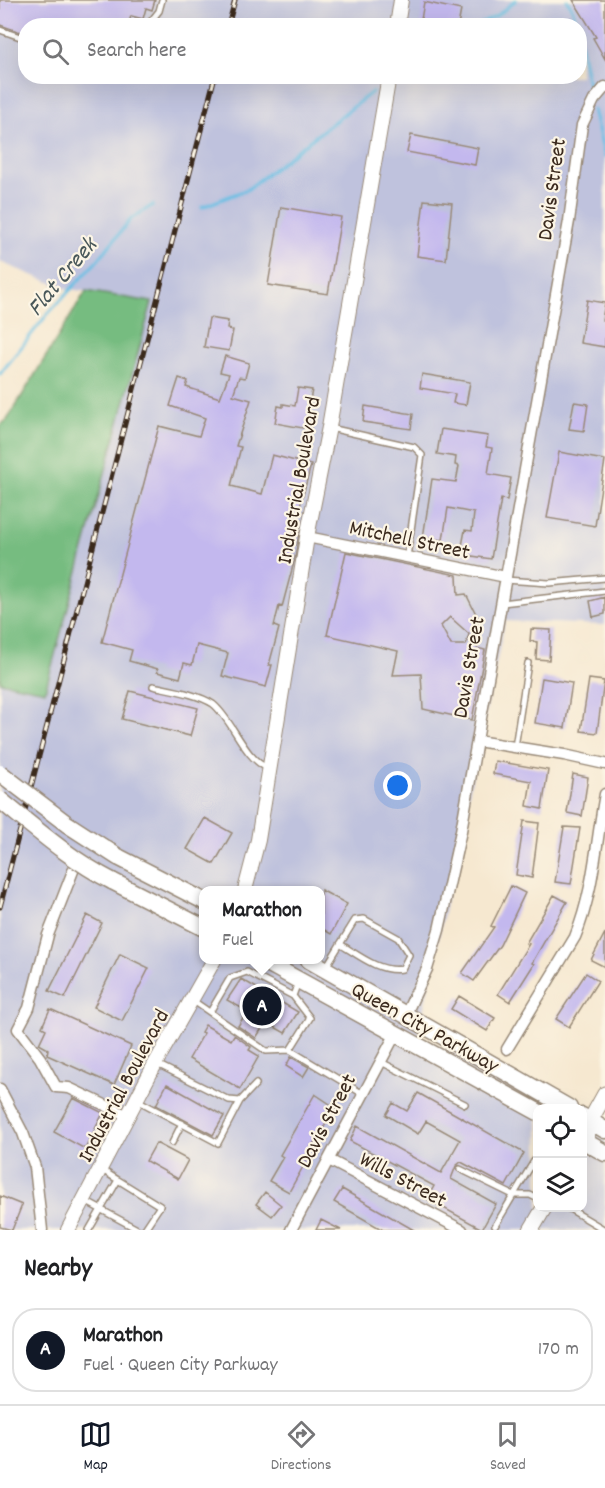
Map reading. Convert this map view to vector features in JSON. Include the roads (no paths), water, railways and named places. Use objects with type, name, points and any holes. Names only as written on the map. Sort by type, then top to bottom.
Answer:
[{"type":"main road","points":[[0,773],[67,824],[118,857],[199,898]]},
{"type":"main road","points":[[0,800],[52,842],[95,872],[199,925]]},
{"type":"main road","name":"Queen City Parkway","points":[[268,964],[296,988],[395,1035],[533,1110]]},
{"type":"main road","name":"Queen City Parkway","points":[[316,964],[562,1104]]},
{"type":"main road","name":"Davis Street","points":[[395,1035],[405,1016]]},
{"type":"main road","points":[[587,1138],[597,1125],[605,1094]]},
{"type":"main road","points":[[587,1145],[605,1153]]},
{"type":"main road","points":[[531,1230],[541,1212]]},
{"type":"street","points":[[398,18],[401,0]]},
{"type":"street","name":"Industrial Boulevard","points":[[246,886],[258,840],[307,537],[388,84]]},
{"type":"street","name":"Davis Street","points":[[405,1016],[428,969],[440,930],[461,831],[506,579],[569,221],[582,125],[594,100],[605,87]]},
{"type":"street","name":"Mitchell Street","points":[[307,537],[506,579]]},
{"type":"street","points":[[477,741],[605,764]]},
{"type":"street","points":[[507,1049],[575,937],[581,923],[595,864],[605,794]]},
{"type":"street","points":[[74,871],[48,935],[28,1008],[18,1029],[40,1058],[56,1087],[69,1088],[128,1116]]},
{"type":"street","name":"Industrial Boulevard","points":[[68,1230],[155,1064],[212,964]]},
{"type":"street","name":"Davis Street","points":[[291,1230],[395,1035]]},
{"type":"street","points":[[0,1089],[23,1133],[35,1167],[42,1230]]},
{"type":"street","name":"Wills Street","points":[[329,1160],[462,1230]]},
{"type":"lane","points":[[153,18],[159,11],[162,0]]},
{"type":"lane","points":[[0,30],[18,36]]},
{"type":"lane","points":[[328,427],[414,447],[422,455],[407,557]]},
{"type":"lane","points":[[506,579],[549,584],[605,578]]},
{"type":"lane","points":[[501,603],[605,591]]},
{"type":"lane","points":[[515,747],[528,663]]},
{"type":"lane","points":[[153,686],[184,693],[213,704],[257,764],[270,768]]},
{"type":"lane","points":[[325,969],[340,944],[355,920],[364,919],[398,938],[409,955],[402,969],[381,968],[340,944]]},
{"type":"lane","points":[[260,979],[263,964]]},
{"type":"lane","points":[[210,1012],[230,978],[247,972],[260,979],[296,988],[309,1018],[290,1050]]},
{"type":"lane","points":[[191,999],[266,1051],[290,1050],[364,1095]]},
{"type":"lane","points":[[381,1062],[465,1104]]},
{"type":"lane","points":[[155,1064],[229,1100],[240,1101]]},
{"type":"lane","points":[[137,1099],[218,1143],[240,1101],[256,1084]]},
{"type":"lane","points":[[172,1143],[182,1123]]},
{"type":"lane","points":[[495,1226],[533,1163]]},
{"type":"lane","points":[[100,1169],[160,1206],[144,1230]]},
{"type":"lane","points":[[460,1169],[513,1195],[533,1197]]},
{"type":"lane","points":[[89,1230],[118,1180]]},
{"type":"lane","points":[[84,1200],[139,1230]]},
{"type":"lane","points":[[575,1212],[605,1230]]},
{"type":"waterway","name":"Flat Creek","points":[[492,18],[516,0]]},
{"type":"waterway","points":[[567,0],[574,18]]},
{"type":"waterway","points":[[587,79],[591,100]]},
{"type":"waterway","name":"Flat Creek","points":[[202,207],[248,189],[372,92]]},
{"type":"waterway","points":[[593,110],[605,157]]},
{"type":"waterway","name":"Flat Creek","points":[[0,374],[46,316],[98,260],[131,219],[153,205]]},
{"type":"railway","points":[[230,18],[235,0]]},
{"type":"railway","points":[[0,907],[213,84]]},
{"type":"place","name":"Marathon","points":[[262,1006]]}]
